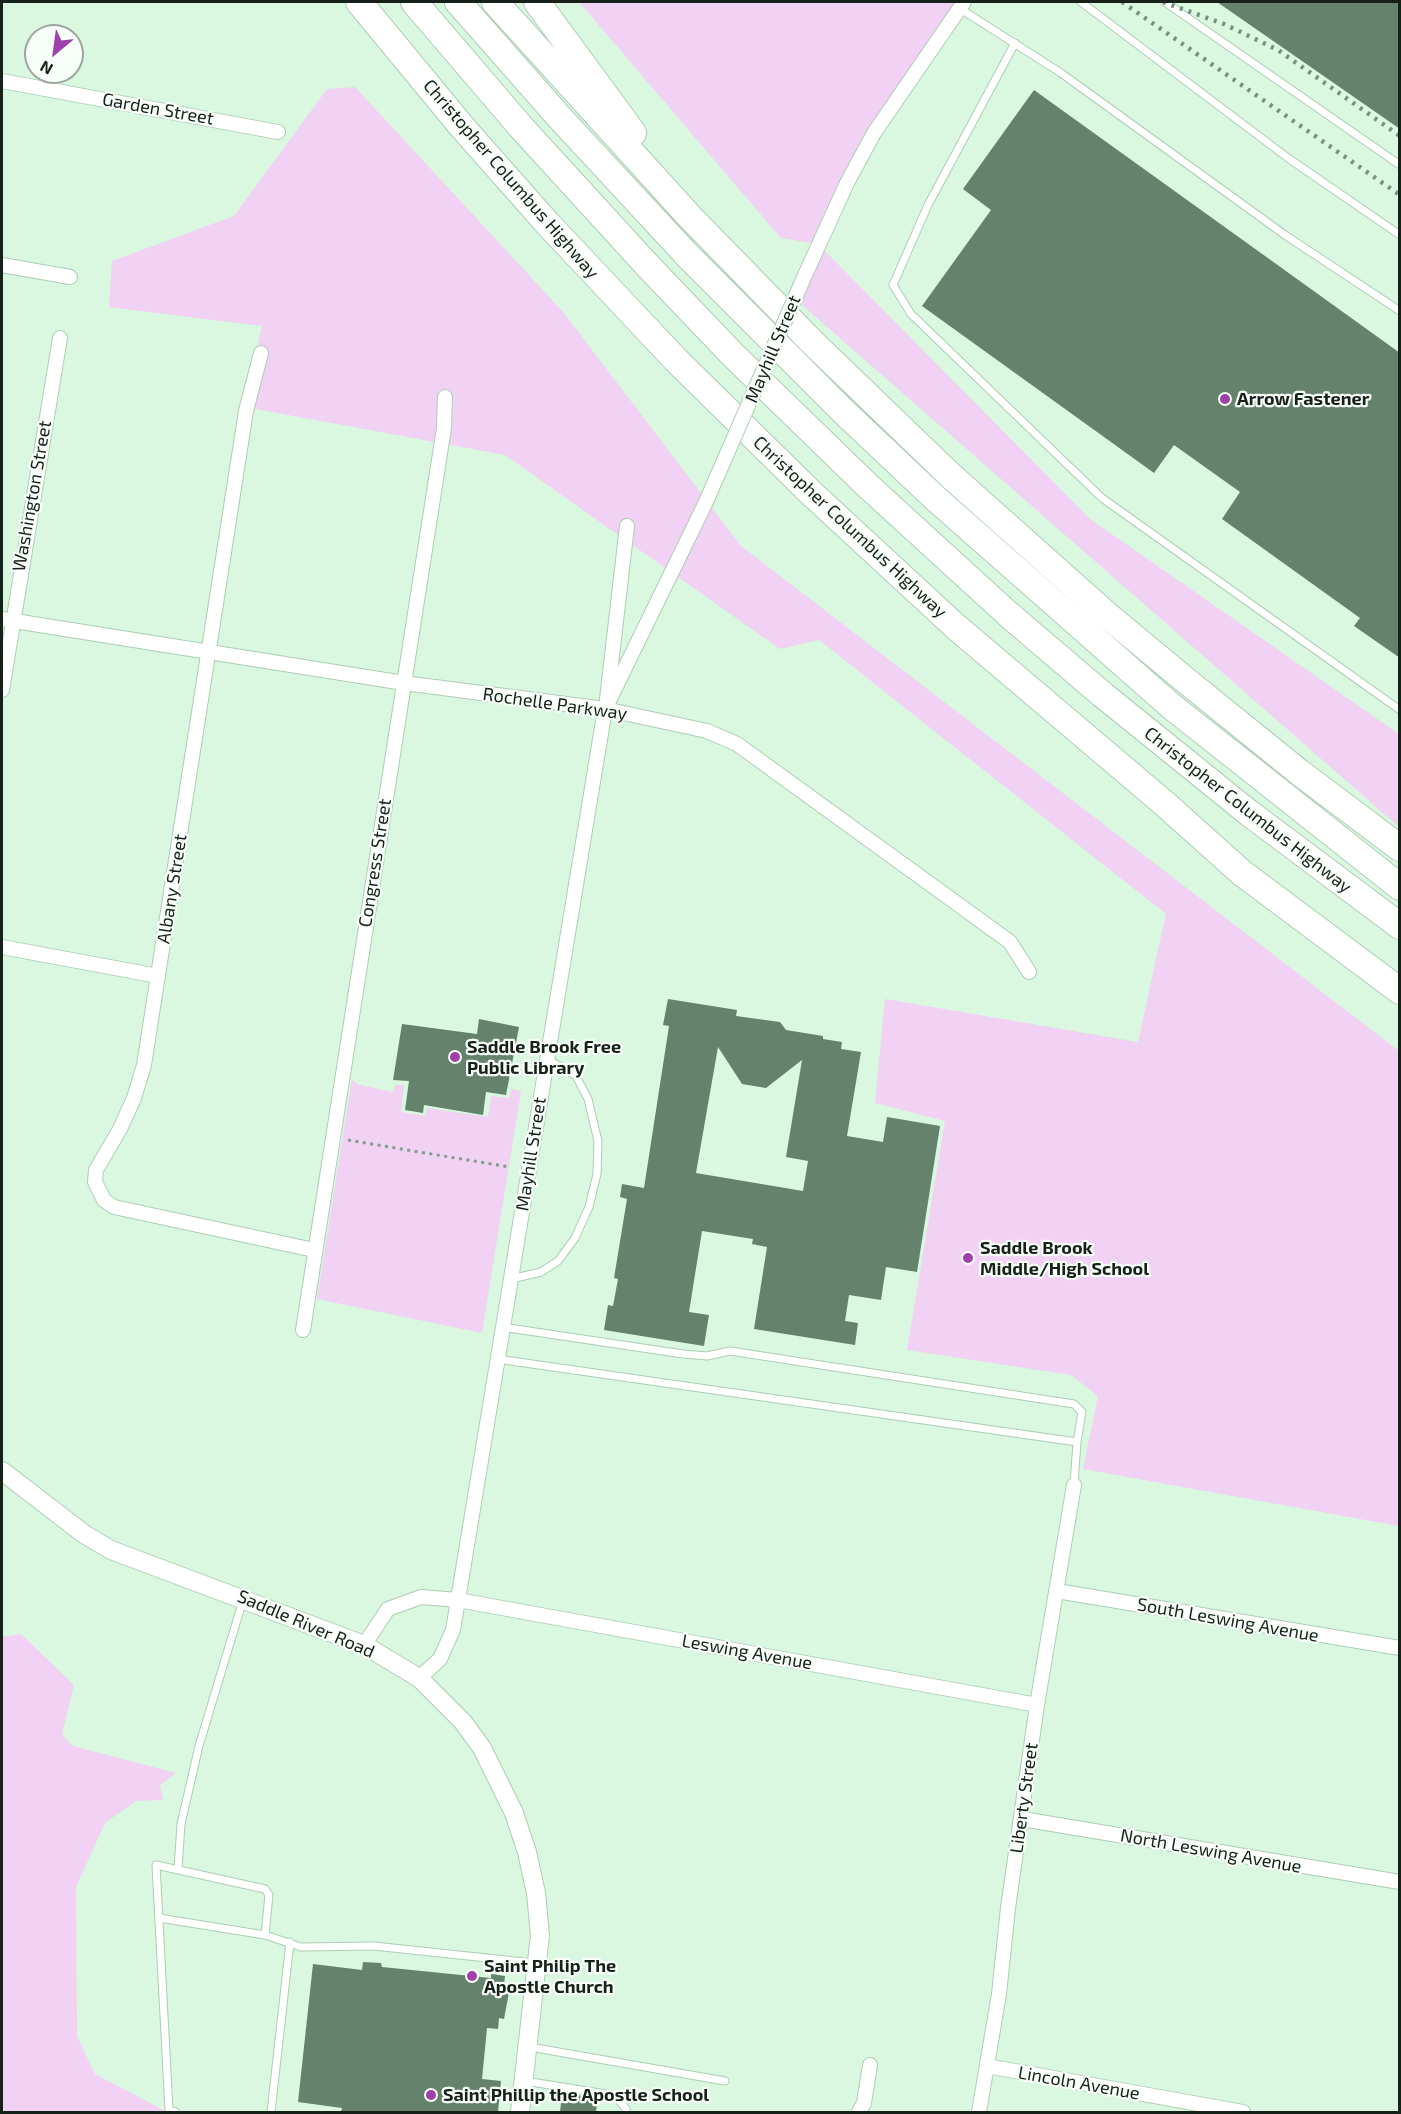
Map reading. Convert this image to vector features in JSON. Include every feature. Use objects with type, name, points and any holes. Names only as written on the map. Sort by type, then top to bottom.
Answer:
[{"type":"highway","points":[[345,2],[425,82]]},
{"type":"highway","name":"Christopher Columbus Highway","points":[[359,2],[540,215],[765,449],[857,537],[1003,668],[1165,804],[1242,873],[1400,991]]},
{"type":"highway","name":"Christopher Columbus Highway","points":[[414,2],[520,126],[632,250],[733,355],[884,501],[1008,614],[1135,722],[1299,852],[1400,926]]},
{"type":"highway","name":"Christopher Columbus Highway","points":[[458,2],[560,118],[688,256],[836,405],[935,498],[1171,706],[1400,887]]},
{"type":"highway","points":[[495,2],[690,217],[821,351],[1024,542],[1184,679],[1299,772],[1400,848]]},
{"type":"highway","points":[[537,2],[604,97],[658,165],[690,217]]},
{"type":"street","name":"Mayhill Street","points":[[605,709],[705,504],[847,183],[874,133],[961,5]]},
{"type":"street","name":"Garden Street","points":[[2,81],[278,132]]},
{"type":"street","points":[[2,265],[70,277]]},
{"type":"street","name":"Washington Street","points":[[2,690],[6,620],[60,338]]},
{"type":"street","name":"Albany Street","points":[[261,353],[246,411],[144,1065],[134,1098],[120,1129],[96,1170],[95,1182],[99,1192],[114,1207],[314,1250]]},
{"type":"street","name":"Congress Street","points":[[303,1330],[444,428],[445,396]]},
{"type":"street","name":"Mayhill Street","points":[[419,1678],[440,1659],[453,1630],[605,709],[627,526]]},
{"type":"street","name":"Rochelle Parkway","points":[[6,620],[404,683],[605,709],[707,731],[737,744],[1010,942],[1029,972]]},
{"type":"street","points":[[2,947],[158,976]]},
{"type":"street","name":"Saddle River Road","points":[[2,1471],[84,1534],[111,1550],[140,1563],[244,1598],[364,1645],[419,1678],[463,1722],[482,1748],[514,1813],[527,1852],[536,1893],[540,1935],[520,2112]]},
{"type":"street","name":"Liberty Street","points":[[979,2112],[999,1994],[1008,1908],[1037,1705],[1074,1485]]},
{"type":"street","name":"South Leswing Avenue","points":[[1057,1591],[1400,1648]]},
{"type":"street","points":[[364,1645],[388,1609],[421,1597],[458,1600]]},
{"type":"street","name":"Leswing Avenue","points":[[458,1600],[1037,1705]]},
{"type":"street","name":"North Leswing Avenue","points":[[1022,1819],[1400,1882]]},
{"type":"street","points":[[859,2112],[870,2066]]},
{"type":"street","name":"Lincoln Avenue","points":[[987,2066],[1243,2112]]},
{"type":"lane","points":[[1081,2],[1288,158],[1400,235]]},
{"type":"lane","points":[[1166,2],[1400,165]]},
{"type":"lane","points":[[961,5],[1176,154],[1285,235],[1400,311]]},
{"type":"lane","points":[[1015,43],[928,205],[893,285],[911,314],[1102,498],[1400,710]]},
{"type":"lane","points":[[510,1279],[542,1272],[558,1261],[575,1238],[589,1207],[597,1174],[598,1141],[588,1099],[576,1076],[547,1059]]},
{"type":"lane","points":[[502,1327],[683,1354],[707,1356],[730,1351],[1074,1404],[1082,1412],[1074,1485]]},
{"type":"lane","points":[[497,1359],[1077,1442]]},
{"type":"lane","points":[[177,1869],[181,1824],[199,1746],[244,1598]]},
{"type":"lane","points":[[173,2111],[156,1865],[265,1889],[270,1895],[265,1935]]},
{"type":"lane","points":[[159,1918],[265,1935],[301,1947],[374,1946],[537,1964]]},
{"type":"lane","points":[[271,2112],[290,1942]]},
{"type":"lane","points":[[527,2047],[725,2081]]},
{"type":"lane","points":[[524,2080],[590,2089],[618,2099],[626,2110]]},
{"type":"path","points":[[342,1139],[509,1167]]},
{"type":"shaded area","points":[[579,2],[961,2],[848,174],[818,244],[1090,519],[1399,734],[1399,827],[794,298],[817,244],[781,238]]},
{"type":"shaded area","points":[[355,87],[564,313],[741,546],[1399,1051],[1399,1526],[1083,1469],[1098,1396],[1071,1375],[907,1350],[945,1121],[875,1103],[885,999],[1138,1042],[1166,914],[819,640],[780,649],[505,455],[245,407],[262,326],[109,307],[112,261],[234,216],[327,89]]},
{"type":"shaded area","points":[[352,1079],[357,1084],[392,1092],[396,1085],[404,1085],[401,1112],[425,1116],[427,1108],[488,1117],[491,1096],[509,1098],[511,1089],[521,1091],[482,1333],[317,1299]]},
{"type":"shaded area","points":[[21,1634],[74,1685],[62,1734],[73,1746],[176,1773],[160,1785],[163,1800],[136,1801],[105,1823],[76,1887],[77,2036],[95,2074],[167,2112],[2,2112],[2,1637]]},
{"type":"building","points":[[1217,2],[1400,2],[1400,129]]},
{"type":"building","name":"Arrow Fastener","points":[[1034,90],[1400,353],[1400,658],[1354,626],[1360,618],[1222,519],[1240,492],[1174,445],[1154,473],[922,306],[991,210],[963,189]]},
{"type":"building","points":[[668,999],[737,1010],[736,1016],[780,1022],[786,1030],[823,1036],[823,1039],[842,1042],[841,1049],[861,1052],[847,1136],[883,1142],[887,1117],[940,1126],[917,1272],[886,1267],[881,1300],[849,1295],[845,1321],[858,1323],[855,1345],[754,1329],[767,1247],[752,1244],[753,1239],[702,1231],[689,1312],[709,1315],[704,1346],[604,1330],[608,1305],[613,1306],[618,1279],[614,1278],[627,1199],[620,1197],[622,1184],[644,1188],[669,1026],[663,1025]],"holes":[[[718,1047],[742,1084],[766,1088],[802,1060],[786,1157],[808,1161],[803,1191],[696,1173]]]},
{"type":"building","name":"Saddle Brook Free Public Library","points":[[479,1019],[519,1027],[506,1095],[486,1092],[483,1115],[424,1105],[423,1113],[405,1110],[409,1081],[393,1080],[402,1024],[477,1034]]},
{"type":"building","points":[[363,1962],[381,1963],[382,1967],[491,1978],[491,1974],[505,1976],[504,1985],[510,1987],[504,2019],[499,2018],[498,2029],[487,2028],[482,2079],[501,2081],[498,2112],[341,2112],[342,2108],[298,2102],[313,1964],[362,1970]]},
{"type":"building","points":[[562,2093],[598,2098],[596,2112],[560,2112]]},
{"type":"railway","points":[[1122,2],[1400,195]]},
{"type":"railway","points":[[1163,2],[1224,24],[1278,50],[1400,136]]},
{"type":"place","name":"Arrow Fastener","points":[[1225,399]]},
{"type":"place","name":"Saddle Brook Free Public Library","points":[[455,1057]]},
{"type":"place","name":"Saddle Brook Middle/High School","points":[[968,1258]]},
{"type":"place","name":"Saint Philip The Apostle Church","points":[[472,1976]]},
{"type":"place","name":"Saint Phillip the Apostle School","points":[[431,2095]]}]
